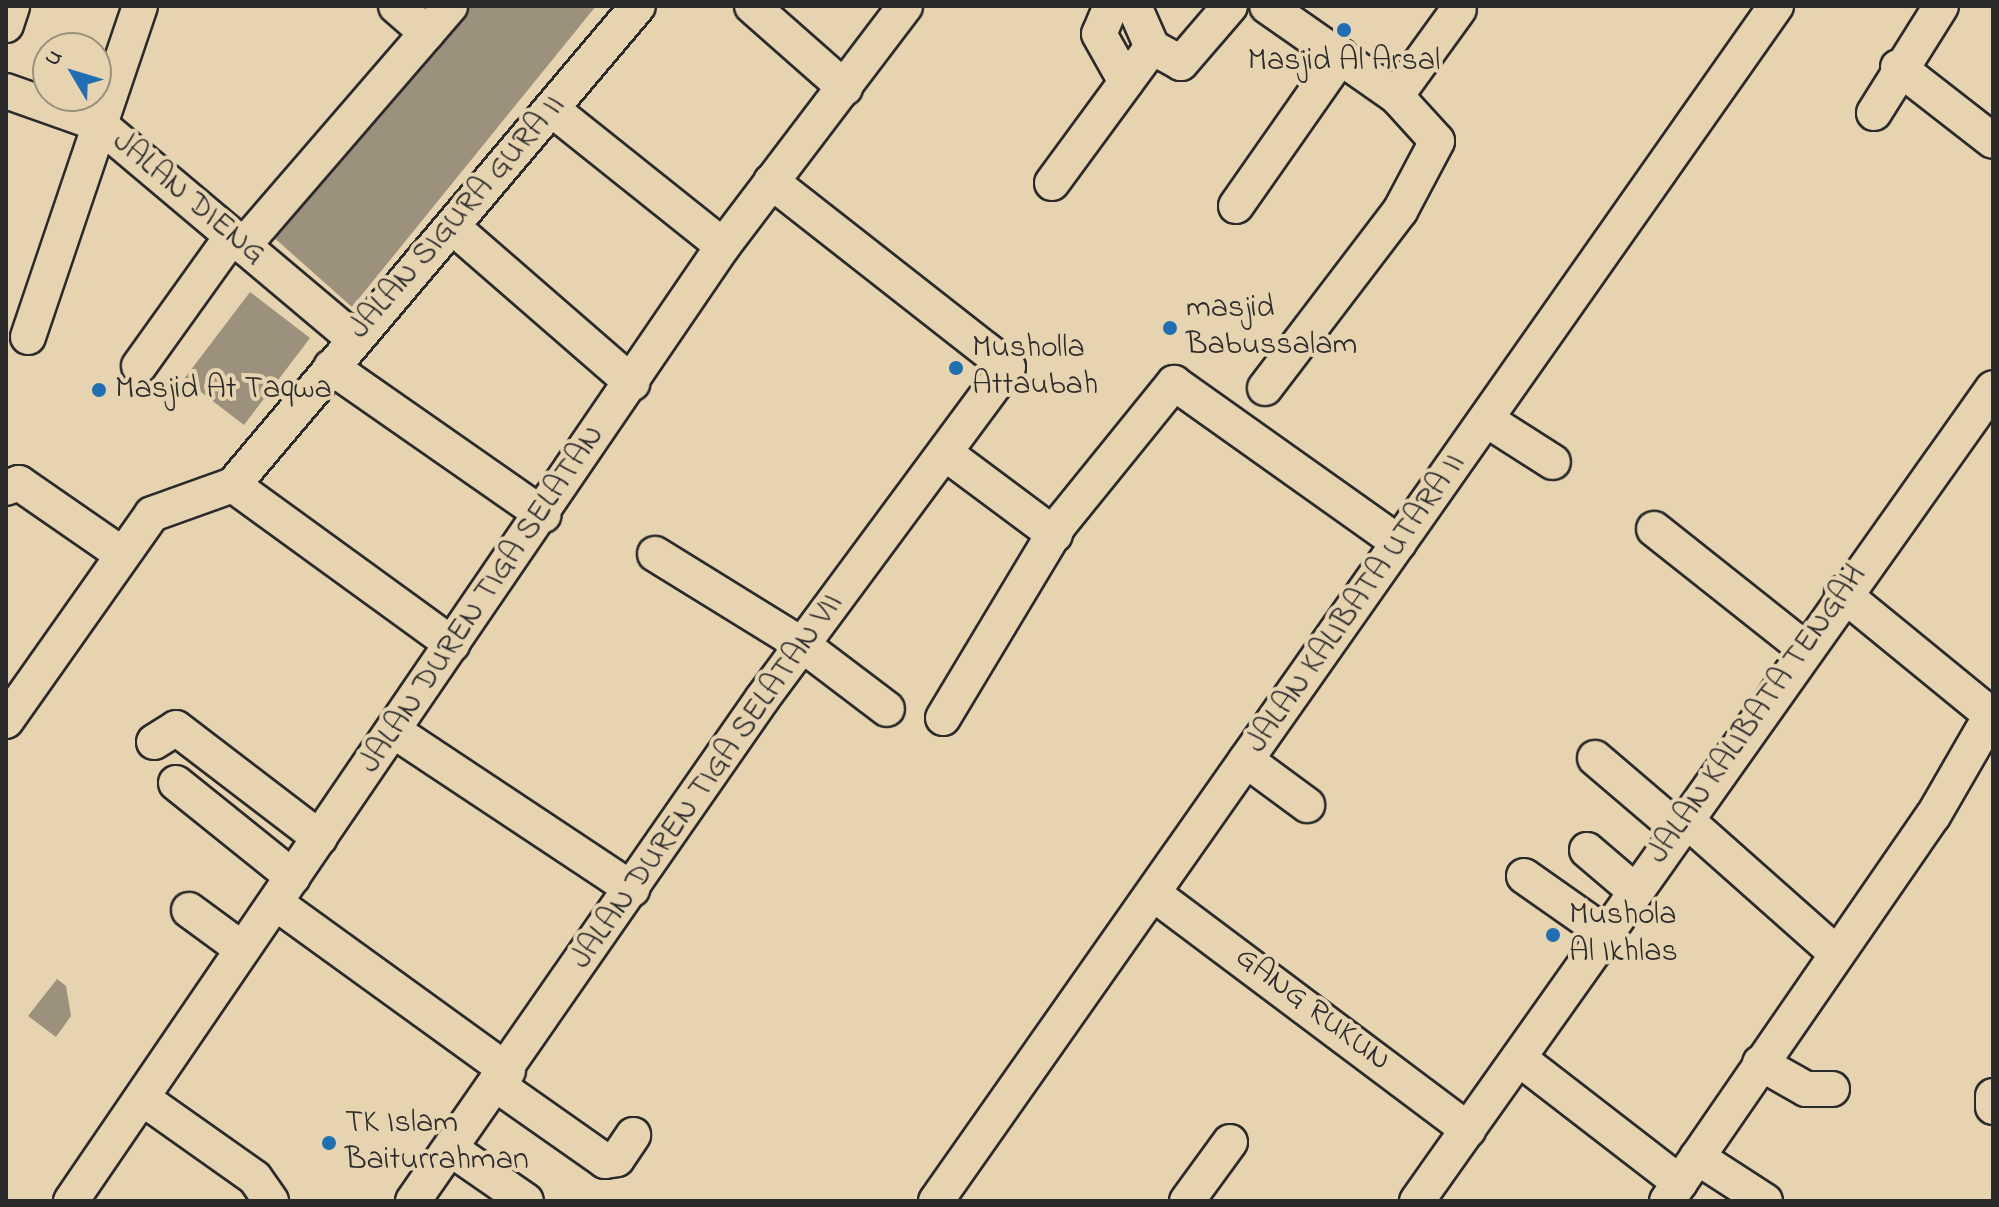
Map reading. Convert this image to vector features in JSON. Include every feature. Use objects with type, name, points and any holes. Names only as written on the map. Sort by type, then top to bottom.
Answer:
[{"type":"street","points":[[6,25],[12,6]]},
{"type":"street","points":[[28,337],[140,6]]},
{"type":"street","points":[[396,6],[427,33]]},
{"type":"street","points":[[139,366],[237,241],[450,6]]},
{"type":"street","name":"JALAN SIGURA GURA II","points":[[233,485],[331,367],[352,337],[455,229],[638,6]]},
{"type":"street","points":[[752,6],[845,88]]},
{"type":"street","name":"JALAN DUREN TIGA SELATAN","points":[[71,1201],[543,515],[723,246],[905,6]]},
{"type":"street","points":[[1111,6],[1099,34],[1126,82]]},
{"type":"street","points":[[1134,6],[1152,47],[1181,63],[1230,6]]},
{"type":"street","points":[[1265,388],[1436,153],[1430,129],[1396,96],[1267,6]]},
{"type":"street","points":[[1874,113],[1898,67],[1941,6]]},
{"type":"street","points":[[1396,96],[1459,9]]},
{"type":"street","name":"JALAN KALIBATA UTARA II","points":[[936,1201],[1487,420],[1770,9]]},
{"type":"street","points":[[1052,183],[1152,47]]},
{"type":"street","points":[[1236,206],[1341,56]]},
{"type":"street","points":[[1898,67],[1993,141]]},
{"type":"street","name":"JALAN DIENG","points":[[6,91],[99,124],[352,337]]},
{"type":"street","points":[[554,111],[723,246]]},
{"type":"street","name":"JALAN DUREN TIGA SELATAN VII","points":[[413,1201],[804,646],[1008,367],[771,181]]},
{"type":"street","points":[[455,229],[632,383]]},
{"type":"street","points":[[331,367],[543,515]]},
{"type":"street","points":[[943,718],[1055,535],[1174,383],[1399,543]]},
{"type":"street","name":"JALAN KALIBATA TENGAH","points":[[1417,1201],[1521,1060],[1605,933],[1842,593],[1993,388]]},
{"type":"street","points":[[1487,420],[1553,462]]},
{"type":"street","points":[[945,453],[1055,535]]},
{"type":"street","points":[[6,488],[19,483],[120,553]]},
{"type":"street","points":[[12,701],[120,553],[163,505],[233,485],[452,644]]},
{"type":"street","points":[[1654,529],[1804,648]]},
{"type":"street","points":[[655,554],[804,646],[887,709]]},
{"type":"street","points":[[1681,1180],[1835,952],[1933,816],[1992,713],[1842,593]]},
{"type":"street","points":[[154,742],[176,728],[320,838]]},
{"type":"street","points":[[394,731],[632,889]]},
{"type":"street","points":[[1595,758],[1681,824],[1835,952]]},
{"type":"street","points":[[1246,760],[1307,805]]},
{"type":"street","points":[[176,783],[285,890],[502,1078],[605,1161],[617,1159],[633,1135]]},
{"type":"street","points":[[1587,850],[1635,891]]},
{"type":"street","points":[[1524,876],[1605,933]]},
{"type":"street","name":"GANG RUKUN","points":[[1154,894],[1468,1130]]},
{"type":"street","points":[[189,910],[242,949]]},
{"type":"street","points":[[1521,1060],[1681,1180],[1765,1201]]},
{"type":"street","points":[[1760,1063],[1814,1092],[1832,1089]]},
{"type":"street","points":[[142,1098],[255,1178],[271,1201]]},
{"type":"street","points":[[1187,1201],[1230,1142]]},
{"type":"street","points":[[451,1149],[526,1201]]},
{"type":"shaded area","points":[[462,6],[596,6],[352,307],[271,235]]},
{"type":"shaded area","points":[[250,292],[310,338],[244,425],[184,379]]},
{"type":"shaded area","points":[[57,979],[66,986],[71,1016],[56,1037],[28,1016]]},
{"type":"place","name":"Masjid Al Arsal","points":[[1344,30]]},
{"type":"place","name":"masjid Babussalam","points":[[1170,328]]},
{"type":"place","name":"Musholla Attaubah","points":[[956,368]]},
{"type":"place","name":"Masjid At Taqwa","points":[[99,390]]},
{"type":"place","name":"Mushola Al Ikhlas","points":[[1553,935]]},
{"type":"place","name":"TK Islam Baiturrahman","points":[[329,1143]]}]
